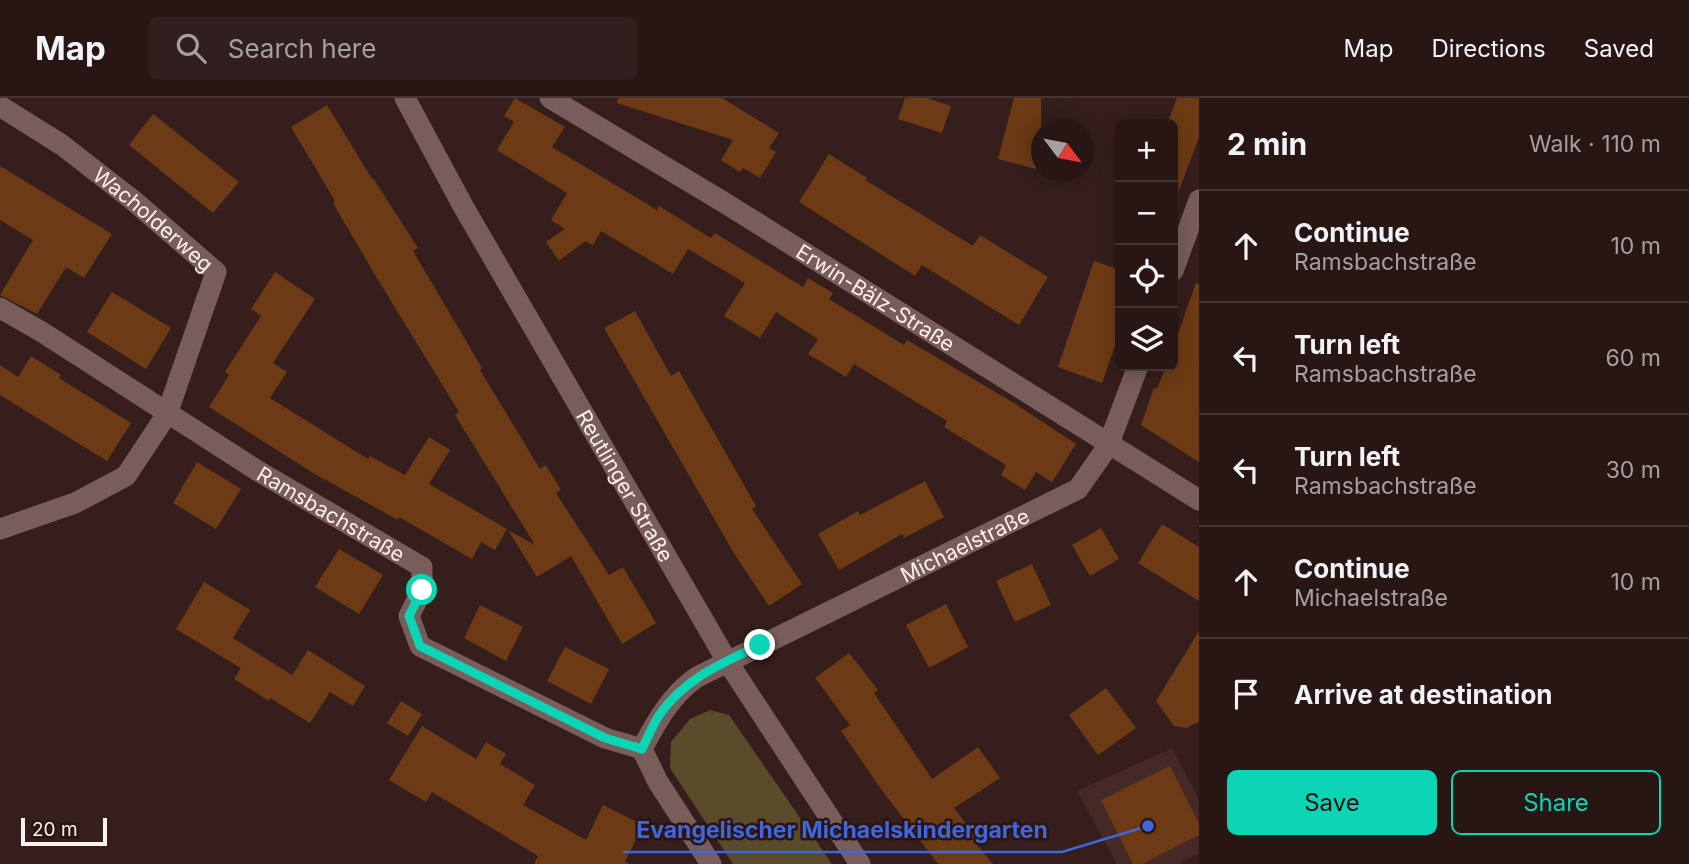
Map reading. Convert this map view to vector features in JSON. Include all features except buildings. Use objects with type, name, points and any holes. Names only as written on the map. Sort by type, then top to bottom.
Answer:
[{"type":"street","name":"Reutlinger Straße","points":[[405,98],[463,206],[727,662],[860,864]]},
{"type":"street","name":"Erwin-Bälz-Straße","points":[[550,98],[724,203],[1108,446],[1199,500]]},
{"type":"street","name":"Wacholderweg","points":[[0,106],[62,145],[134,201],[216,272],[167,414]]},
{"type":"street","points":[[1178,257],[1199,200]]},
{"type":"street","name":"Ramsbachstraße","points":[[0,308],[42,332],[258,471],[422,567],[422,590],[409,616],[420,646],[605,738],[642,749]]},
{"type":"street","name":"Michaelstraße","points":[[727,662],[1078,489],[1108,446],[1136,371]]},
{"type":"street","points":[[0,529],[75,503],[126,476],[167,414]]},
{"type":"street","points":[[711,864],[658,782],[642,749],[660,714],[687,684],[727,662]]},
{"type":"shaded area","points":[[710,710],[729,715],[832,864],[733,864],[670,768],[671,742],[690,719]]},
{"type":"shaded area","points":[[1172,748],[1199,799],[1199,853],[1179,864],[1117,864],[1077,791]]},
{"type":"place","name":"Evangelischer Michaelskindergarten","points":[[1148,826]]},
{"type":"route","points":[[422,590],[409,616],[420,646],[605,738],[642,749],[660,714],[687,684],[760,645]]}]
